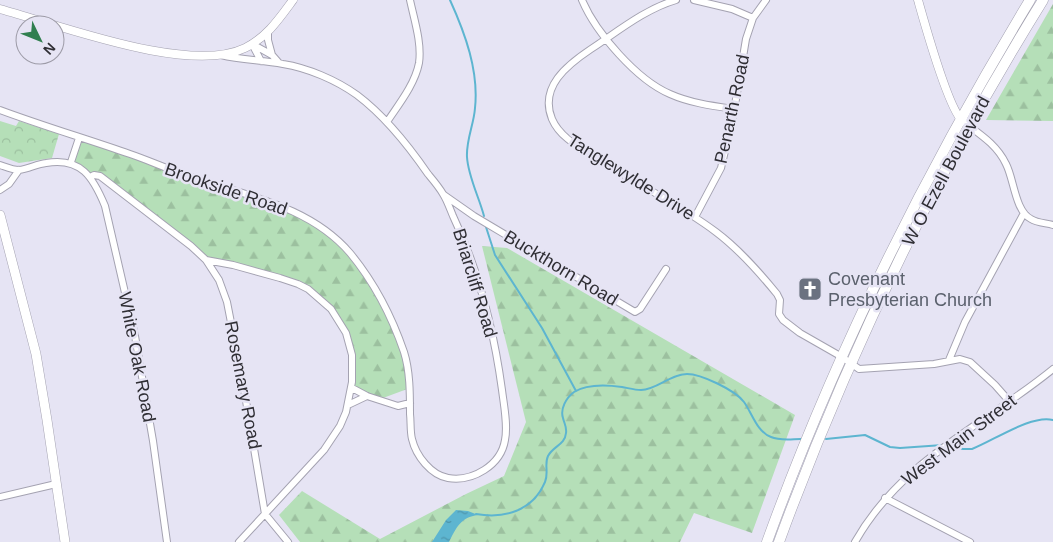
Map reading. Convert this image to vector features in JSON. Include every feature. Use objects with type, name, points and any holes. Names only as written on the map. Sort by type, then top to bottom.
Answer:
[{"type":"main road","name":"W O Ezell Boulevard","points":[[779,542],[846,360],[889,254],[959,119],[1030,0]]},
{"type":"main road","name":"W O Ezell Boulevard","points":[[767,542],[796,464],[846,360],[969,126],[1043,0]]},
{"type":"main road","points":[[1013,28],[1024,32]]},
{"type":"main road","points":[[0,215],[4,246],[36,354],[65,542]]},
{"type":"street","points":[[221,55],[252,44],[268,32],[293,0]]},
{"type":"street","points":[[387,122],[409,87],[419,62],[418,41],[410,0]]},
{"type":"street","points":[[582,0],[591,20],[606,39],[633,68],[661,89],[684,99],[734,109]]},
{"type":"street","name":"Tanglewylde Drive","points":[[676,0],[654,8],[606,39],[570,64],[557,77],[552,87],[549,107],[553,121],[561,132],[572,142],[616,171],[696,218],[728,241],[779,297],[779,314],[783,320],[800,333],[860,369],[924,365],[949,360]]},
{"type":"street","points":[[694,0],[726,7],[753,18]]},
{"type":"street","name":"Penarth Road","points":[[696,218],[721,168],[726,152],[746,39],[753,18],[766,0]]},
{"type":"street","points":[[918,0],[949,95],[959,119],[992,143],[1002,156],[1024,213],[1033,220],[1053,225]]},
{"type":"street","name":"Briarcliff Road","points":[[0,9],[130,46],[181,54],[221,55],[279,63],[334,81],[354,93],[387,122],[443,194],[467,248],[483,299],[500,374],[506,439],[500,454],[486,469],[474,475],[447,478],[434,472],[419,455],[412,439],[411,421]]},
{"type":"street","points":[[268,32],[272,54],[279,63]]},
{"type":"street","points":[[252,44],[272,54]]},
{"type":"street","points":[[252,44],[261,61]]},
{"type":"street","name":"Brookside Road","points":[[0,110],[204,181],[263,198],[309,220],[328,233],[350,253],[369,279],[386,309],[405,356],[411,421]]},
{"type":"street","points":[[71,162],[79,138]]},
{"type":"street","points":[[0,165],[19,170],[46,162],[71,162],[90,177]]},
{"type":"street","points":[[0,190],[9,184],[19,170]]},
{"type":"street","name":"Rosemary Road","points":[[90,177],[94,175],[100,176],[191,246],[206,260],[219,280],[227,302],[265,514]]},
{"type":"street","name":"White Oak Road","points":[[90,177],[105,206],[134,336],[153,441],[167,542]]},
{"type":"street","name":"Buckthorn Road","points":[[443,194],[474,216],[635,312],[640,309],[666,269]]},
{"type":"street","points":[[1010,402],[970,362],[960,359],[949,360],[965,322],[1024,213]]},
{"type":"street","points":[[206,260],[233,265],[298,284],[324,302],[341,324],[349,341],[353,368],[352,388],[348,405],[333,438],[238,542]]},
{"type":"street","name":"West Main Street","points":[[855,542],[885,498],[905,478],[942,448],[1010,402],[1053,369]]},
{"type":"street","points":[[352,388],[367,396],[398,406],[411,421]]},
{"type":"street","points":[[348,405],[367,396]]},
{"type":"street","points":[[398,406],[410,403]]},
{"type":"street","points":[[0,497],[56,484]]},
{"type":"street","points":[[885,498],[970,542]]},
{"type":"street","points":[[265,514],[288,542]]},
{"type":"green space","points":[[1053,4],[1053,121],[986,120]]},
{"type":"green space","points":[[0,121],[16,126],[19,121],[59,134],[52,158],[19,163],[0,156]]},
{"type":"green space","points":[[79,138],[263,199],[309,220],[349,253],[378,294],[400,340],[410,388],[383,398],[352,388],[349,341],[331,309],[308,289],[206,260],[100,176],[90,177],[71,162]]},
{"type":"green space","points":[[482,246],[507,248],[795,415],[752,533],[694,513],[680,542],[300,542],[279,515],[302,491],[380,539],[504,476],[526,422]]},
{"type":"water","points":[[456,510],[468,511],[478,515],[463,521],[449,542],[432,542],[446,520]]},
{"type":"waterway","points":[[450,0],[466,39],[473,66],[476,94],[467,157],[484,216]]},
{"type":"waterway","points":[[486,227],[495,255],[542,328],[576,391]]},
{"type":"waterway","points":[[476,514],[507,514],[516,511],[533,500],[545,482],[548,456],[565,437],[566,429],[562,415],[564,404],[574,392],[591,386],[622,387],[639,390],[653,388],[675,376],[687,374],[701,377],[740,397],[758,427],[766,435],[778,439],[801,439]]},
{"type":"waterway","points":[[950,446],[972,449],[1024,424],[1044,419],[1053,420]]},
{"type":"waterway","points":[[826,439],[865,435],[890,447],[943,445]]},
{"type":"place","name":"Covenant Presbyterian Church","points":[[810,289]]}]
